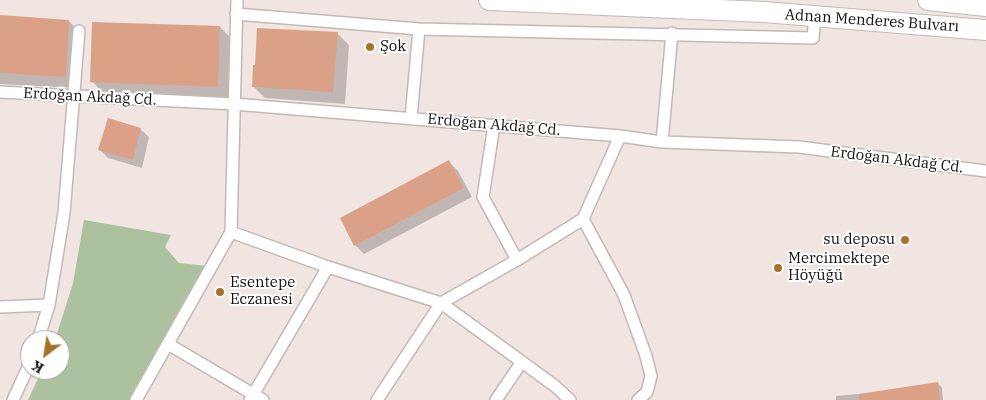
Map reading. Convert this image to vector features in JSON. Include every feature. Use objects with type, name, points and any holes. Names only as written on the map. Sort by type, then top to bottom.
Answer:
[{"type":"highway","name":"Adnan Menderes Bulvarı","points":[[489,0],[815,16],[986,30]]},
{"type":"highway","name":"Adnan Menderes Bulvarı","points":[[934,0],[986,6]]},
{"type":"street","points":[[136,400],[231,232],[237,0]]},
{"type":"street","points":[[236,14],[419,29],[672,33],[813,38],[815,16]]},
{"type":"street","points":[[411,118],[419,29]]},
{"type":"street","points":[[41,330],[49,305],[64,213],[79,31]]},
{"type":"street","points":[[662,142],[672,33]]},
{"type":"street","name":"Erdoğan Akdağ Cd.","points":[[0,92],[234,104],[620,136],[662,142],[799,147],[986,171]]},
{"type":"street","points":[[494,125],[483,197],[517,260]]},
{"type":"street","points":[[377,400],[441,303],[517,260],[583,219],[620,136]]},
{"type":"street","points":[[583,219],[624,294],[646,356],[651,376],[647,392],[638,400]]},
{"type":"street","points":[[231,232],[328,267],[441,303],[555,386],[570,400]]},
{"type":"street","points":[[168,344],[255,398],[328,267]]},
{"type":"street","points":[[0,306],[49,305]]},
{"type":"street","points":[[496,400],[521,363]]},
{"type":"street","points":[[13,400],[22,380]]},
{"type":"green space","points":[[84,220],[171,235],[165,247],[179,263],[208,266],[129,400],[28,400],[37,380],[70,380],[70,330],[58,330],[73,283]]},
{"type":"building","points":[[0,15],[69,20],[66,77],[0,73]]},
{"type":"building","points":[[92,22],[220,26],[218,87],[90,82]]},
{"type":"building","points":[[257,28],[338,32],[333,92],[252,87]]},
{"type":"building","points":[[108,118],[141,128],[133,160],[98,150]]},
{"type":"building","points":[[449,160],[464,188],[354,246],[340,218]]},
{"type":"building","points":[[938,382],[940,400],[859,400],[859,394]]},
{"type":"place","name":"Şok","points":[[370,47]]},
{"type":"place","name":"su deposu","points":[[905,240]]},
{"type":"place","name":"Mercimektepe Höyüğü","points":[[778,268]]},
{"type":"place","name":"Esentepe Eczanesi","points":[[220,292]]}]
